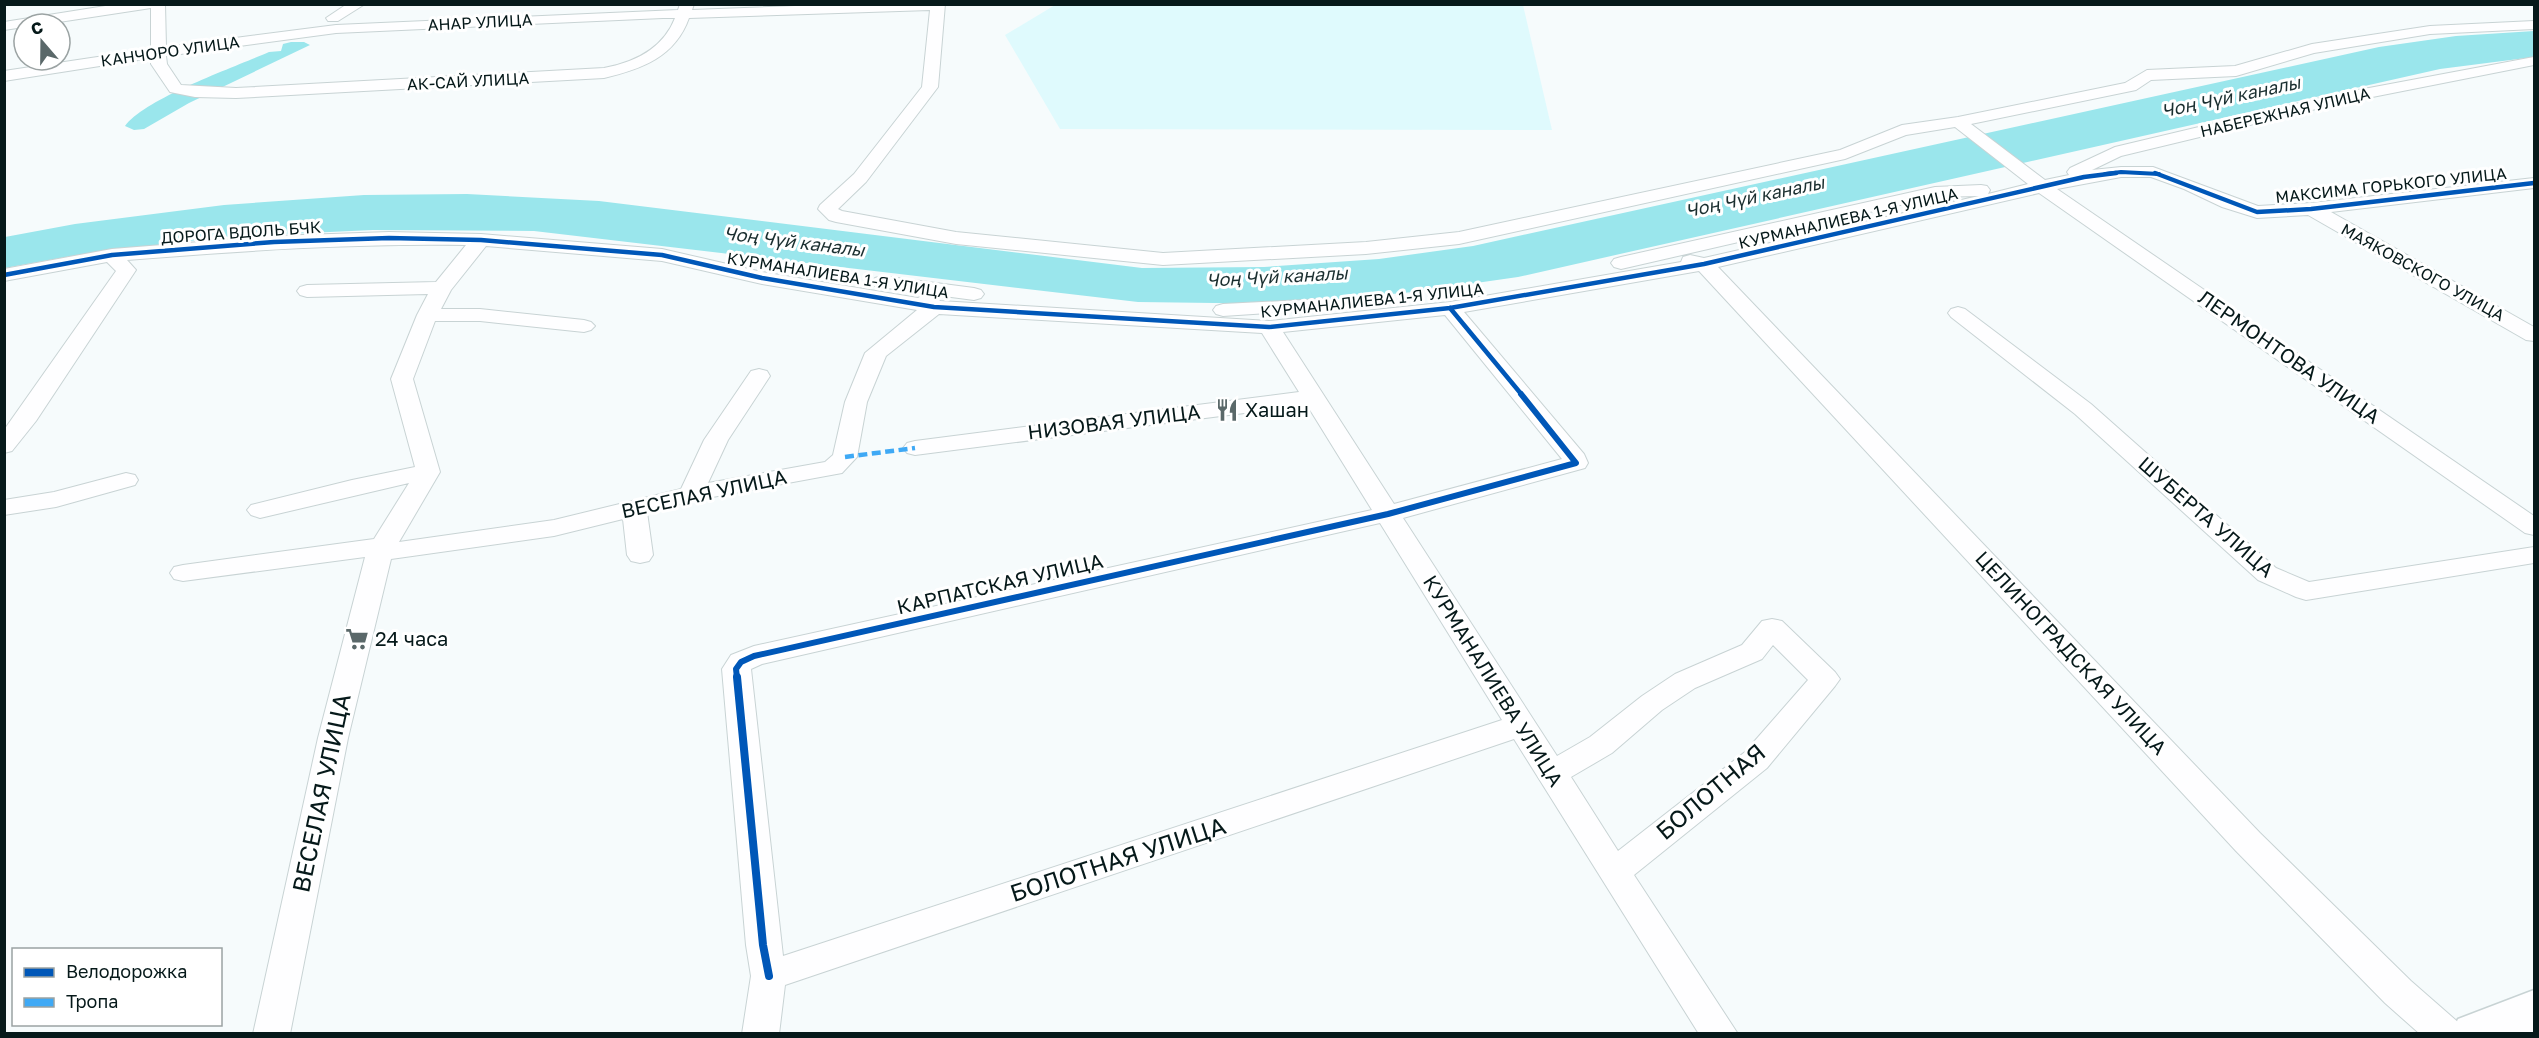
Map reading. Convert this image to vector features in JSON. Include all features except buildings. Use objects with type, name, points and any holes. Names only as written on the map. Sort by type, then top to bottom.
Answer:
[{"type":"main road","points":[[2475,1034],[2535,1010]]},
{"type":"street","points":[[4,26],[148,4]]},
{"type":"street","points":[[158,4],[159,52]]},
{"type":"street","points":[[333,17],[358,4]]},
{"type":"street","points":[[938,5],[930,87],[860,178],[826,209],[836,216],[956,238],[1163,259],[1366,248],[1459,238],[1845,154],[1902,130],[1962,125],[2130,87],[2147,75],[2236,71],[2312,49],[2430,30],[2535,25]]},
{"type":"street","name":"АНАР УЛИЦА","points":[[333,17],[938,5]]},
{"type":"street","name":"АК-САЙ УЛИЦА","points":[[159,52],[159,64],[176,89],[195,92],[218,93],[604,74],[641,62],[658,52],[674,36],[686,9]]},
{"type":"street","name":"КАНЧОРО УЛИЦА","points":[[4,76],[159,52],[333,17]]},
{"type":"street","name":"НАБЕРЕЖНАЯ УЛИЦА","points":[[2031,185],[2115,152],[2337,99],[2535,61]]},
{"type":"street","name":"ЛЕРМОНТОВА УЛИЦА","points":[[1962,125],[2031,185],[2535,526]]},
{"type":"street","name":"МАКСИМА ГОРЬКОГО УЛИЦА","points":[[2031,185],[2121,172],[2153,172],[2257,212],[2311,209],[2535,183]]},
{"type":"street","points":[[762,279],[803,275],[917,286],[1035,304],[1224,310],[1393,302],[1547,281],[1935,192],[2031,185]]},
{"type":"street","name":"КУРМАНАЛИЕВА 1-Я УЛИЦА","points":[[481,240],[662,255],[762,279],[934,306],[1269,327],[1450,308],[1704,264],[2031,185]]},
{"type":"street","name":"МАЯКОВСКОГО УЛИЦА","points":[[2311,209],[2535,335]]},
{"type":"street","name":"ДОРОГА ВДОЛЬ БЧК","points":[[4,275],[112,255],[274,242],[389,238],[481,240]]},
{"type":"street","points":[[260,510],[352,487],[428,472],[402,379],[427,315],[442,288],[481,240]]},
{"type":"street","points":[[1660,254],[1704,264]]},
{"type":"street","points":[[4,446],[28,416],[126,270],[112,255]]},
{"type":"street","name":"ЦЕЛИНОГРАДСКАЯ УЛИЦА","points":[[1704,264],[2248,842],[2397,992],[2446,1034]]},
{"type":"street","points":[[917,286],[934,306]]},
{"type":"street","points":[[307,291],[442,288]]},
{"type":"street","name":"ВЕСЕЛАЯ УЛИЦА","points":[[381,549],[554,528],[691,494],[833,468],[845,457],[856,402],[876,353],[934,306]]},
{"type":"street","name":"КАРПАТСКАЯ УЛИЦА","points":[[769,976],[763,945],[736,669],[741,662],[754,656],[1388,514],[1576,463],[1450,308]]},
{"type":"street","points":[[1224,310],[1269,327]]},
{"type":"street","name":"ШУБЕРТА УЛИЦА","points":[[1958,313],[2083,409],[2267,574],[2306,591],[2535,555]]},
{"type":"street","points":[[427,315],[480,315],[584,326]]},
{"type":"street","name":"КУРМАНАЛИЕВА УЛИЦА","points":[[1269,327],[1614,872],[1720,1034]]},
{"type":"street","points":[[691,494],[716,440],[759,376]]},
{"type":"street","name":"НИЗОВАЯ УЛИЦА","points":[[915,448],[1313,397]]},
{"type":"street","name":"ВЕСЕЛАЯ УЛИЦА","points":[[271,1034],[333,738],[381,549],[428,472]]},
{"type":"street","points":[[4,508],[56,500],[126,480]]},
{"type":"street","points":[[634,508],[640,555]]},
{"type":"street","points":[[183,573],[381,549]]},
{"type":"street","name":"БОЛОТНАЯ","points":[[1552,774],[1601,745],[1652,703],[1685,681],[1752,652],[1772,628],[1825,679],[1756,760],[1614,872]]},
{"type":"street","name":"БОЛОТНАЯ УЛИЦА","points":[[769,976],[1521,725]]},
{"type":"street","points":[[760,1034],[769,976]]},
{"type":"shaded area","points":[[1055,5],[1523,5],[1552,130],[1060,129],[1005,35]]},
{"type":"water","name":"Чоң Чүй каналы","points":[[2534,31],[2534,57],[2440,69],[1518,277],[1413,292],[1284,304],[1138,302],[534,231],[373,230],[222,237],[83,254],[5,268],[5,237],[75,224],[224,205],[364,195],[467,194],[599,201],[1142,268],[1264,267],[1379,259],[1473,246],[2379,47],[2456,36]]},
{"type":"water","points":[[304,42],[310,45],[189,103],[144,129],[134,130],[125,126],[136,115],[171,94],[269,52],[281,51],[283,44]]},
{"type":"marked path","points":[[845,457],[915,448]]},
{"type":"cycle path","points":[[4,275],[112,255],[274,242],[389,238],[481,240],[662,255],[762,278],[934,307],[1269,327],[1450,308],[1704,264],[2084,177],[2121,172],[2153,172],[2257,212],[2311,209],[2534,183]]},
{"type":"cycle path","points":[[769,976],[763,945],[736,669],[741,662],[754,656],[1388,514],[1576,463],[1450,308]]},
{"type":"place","name":"Хашан","points":[[1227,410]]},
{"type":"place","name":"24 часа","points":[[357,639]]}]
